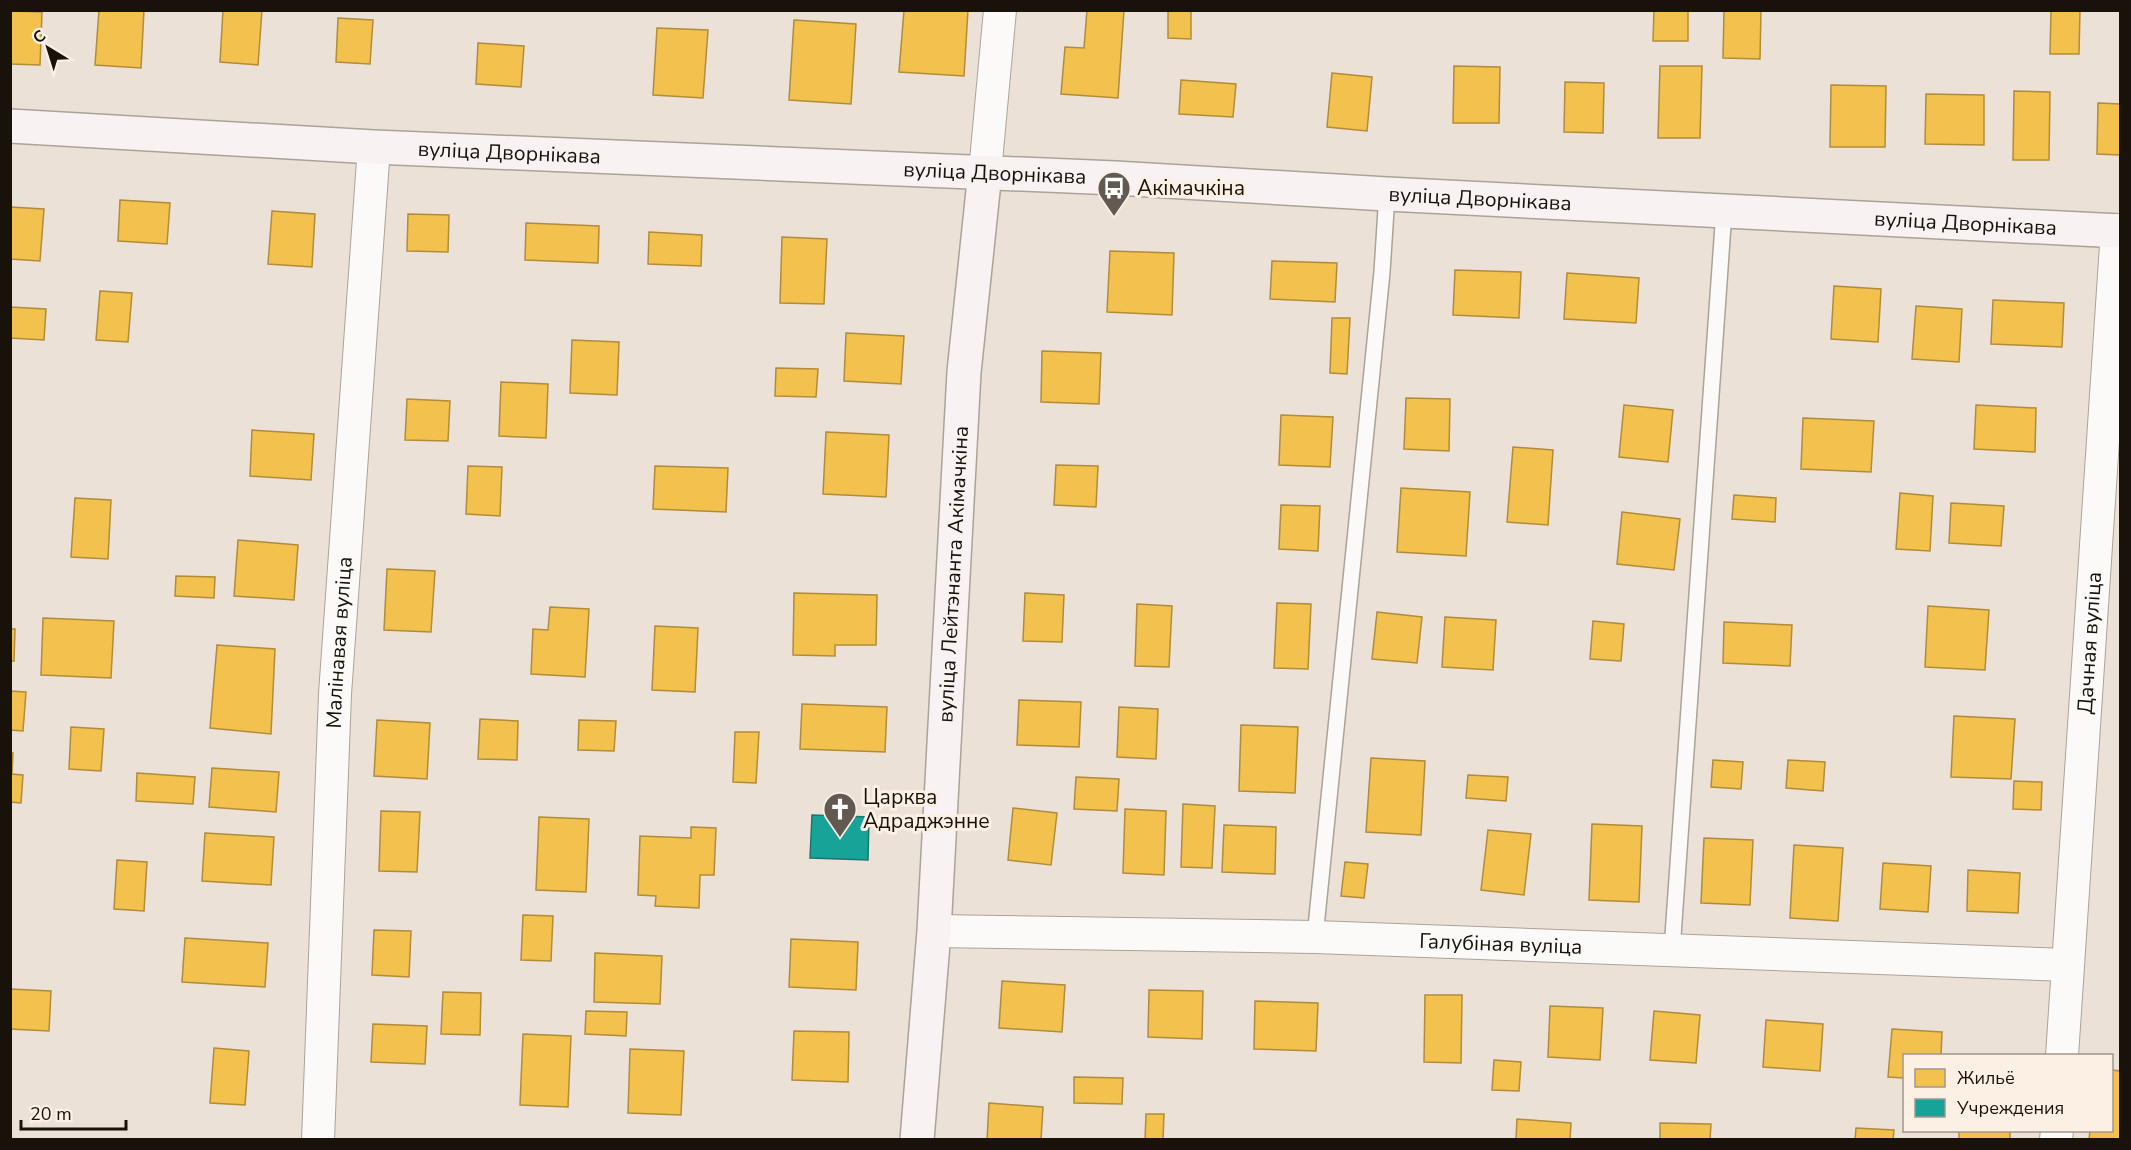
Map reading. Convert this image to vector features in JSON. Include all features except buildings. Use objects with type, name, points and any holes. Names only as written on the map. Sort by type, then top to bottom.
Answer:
[{"type":"main road","name":"вуліца Дворнікава","points":[[10,126],[374,147],[1127,178],[1388,194],[2119,230]]},
{"type":"main road","name":"вуліца Лейтэнанта Акімачкіна","points":[[917,1140],[934,931],[964,372],[985,172]]},
{"type":"street","name":"вуліца Лейтэнанта Акімачкіна","points":[[985,172],[1000,10]]},
{"type":"street","name":"Малінавая вуліца","points":[[318,1140],[335,694],[374,147]]},
{"type":"street","name":"Дачная вуліца","points":[[2062,1054],[2119,230]]},
{"type":"street","name":"Галубіная вуліца","points":[[934,931],[1315,937],[2068,965]]},
{"type":"lane","points":[[1315,937],[1388,194]]},
{"type":"lane","points":[[1672,950],[1724,211]]},
{"type":"place","name":"Акімачкіна","points":[[1114,217]]},
{"type":"place","name":"Царква Адраджэнне","points":[[840,838]]}]
